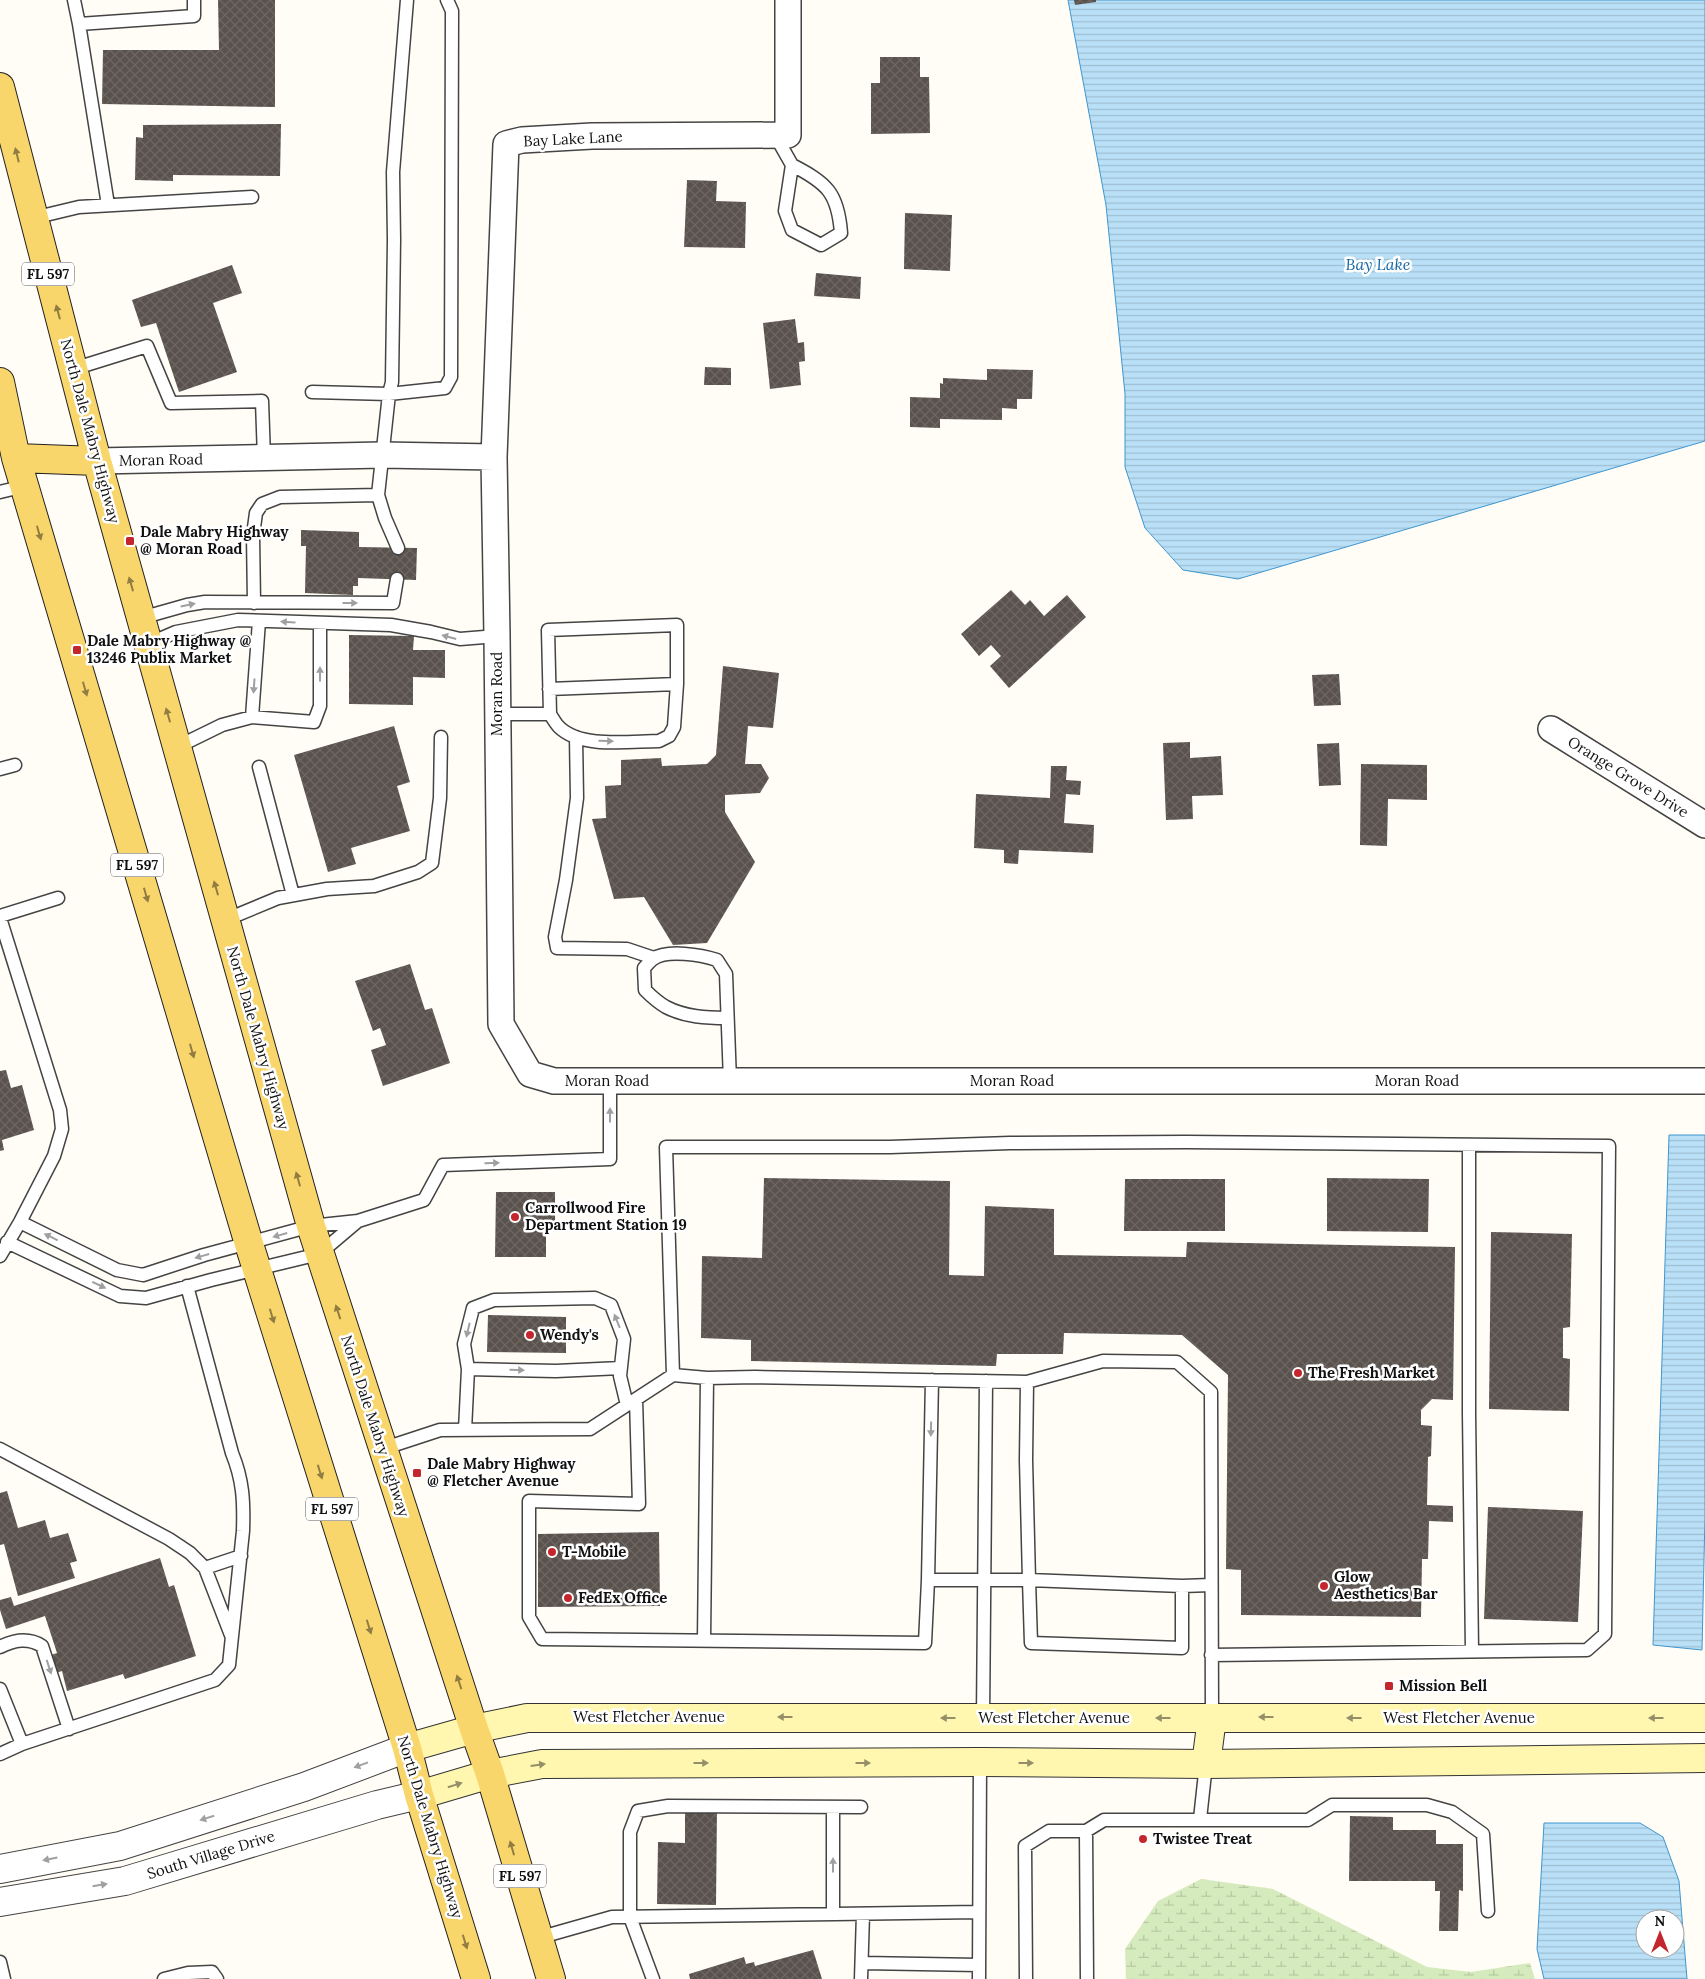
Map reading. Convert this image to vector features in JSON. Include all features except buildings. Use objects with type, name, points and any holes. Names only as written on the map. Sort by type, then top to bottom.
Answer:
[{"type":"main road","name":"North Dale Mabry Highway","points":[[0,87],[97,461],[319,1254],[490,1774],[551,1979]]},
{"type":"main road","name":"North Dale Mabry Highway","points":[[0,382],[13,489],[407,1748],[419,1795],[476,1979]]},
{"type":"main road","points":[[8,460],[97,461]]},
{"type":"main road","points":[[13,489],[97,461]]},
{"type":"main road","name":"West Fletcher Avenue","points":[[407,1748],[474,1729],[527,1718],[1705,1718]]},
{"type":"main road","points":[[1206,1764],[1212,1718]]},
{"type":"main road","points":[[419,1795],[490,1774],[542,1764],[980,1762],[1206,1764],[1705,1758]]},
{"type":"street","points":[[775,135],[788,135],[788,0]]},
{"type":"street","name":"Bay Lake Lane","points":[[494,458],[506,144],[522,140],[592,136],[775,135]]},
{"type":"street","name":"Moran Road","points":[[97,461],[382,455],[494,458],[498,636],[497,714],[501,1024],[530,1074],[554,1081],[1705,1081]]},
{"type":"street","name":"Orange Grove Drive","points":[[1552,729],[1705,825]]},
{"type":"street","points":[[0,1869],[120,1846],[304,1786],[407,1748]]},
{"type":"street","name":"South Village Drive","points":[[0,1902],[124,1881],[368,1808],[419,1795]]},
{"type":"lane","points":[[74,0],[108,205]]},
{"type":"lane","points":[[79,24],[194,16],[194,0]]},
{"type":"lane","points":[[398,548],[384,518],[378,495],[389,394],[392,382],[393,172],[407,0]]},
{"type":"lane","points":[[312,392],[389,394],[445,388],[451,377],[452,11],[447,0]]},
{"type":"lane","points":[[775,135],[792,165],[812,175],[830,191],[840,214],[841,233],[821,245],[792,230],[785,211],[792,165]]},
{"type":"lane","points":[[34,218],[79,207],[252,198]]},
{"type":"lane","points":[[73,369],[147,346],[171,403],[262,401],[264,458]]},
{"type":"lane","points":[[254,603],[253,536],[256,513],[262,504],[280,497],[378,495]]},
{"type":"lane","points":[[145,631],[196,604],[393,603],[397,579]]},
{"type":"lane","points":[[145,631],[176,632],[238,620],[391,625],[431,632],[460,640],[498,636]]},
{"type":"lane","points":[[252,717],[259,621]]},
{"type":"lane","points":[[177,746],[222,725],[252,717],[314,722],[320,706],[320,623]]},
{"type":"lane","points":[[677,625],[678,684],[675,721],[669,736],[659,741],[606,742],[588,741],[576,737],[560,728],[550,714],[549,689],[548,630],[677,625]]},
{"type":"lane","points":[[549,689],[678,684]]},
{"type":"lane","points":[[497,714],[550,714]]},
{"type":"lane","points":[[226,920],[278,898],[327,889],[374,886],[418,872],[432,863],[440,798],[440,737]]},
{"type":"lane","points":[[576,737],[576,798],[566,880],[555,937],[557,948],[628,949],[654,958],[673,954],[701,955],[717,960],[726,974],[730,1081]]},
{"type":"lane","points":[[0,769],[15,765]]},
{"type":"lane","points":[[259,767],[294,895]]},
{"type":"lane","points":[[0,1256],[54,1156],[62,1129],[60,1110],[0,917],[58,898]]},
{"type":"lane","points":[[654,958],[644,968],[644,990],[666,1007],[689,1015],[708,1018],[728,1018]]},
{"type":"lane","points":[[20,1222],[117,1270],[143,1275],[204,1255],[311,1226],[358,1221],[424,1200],[443,1165],[610,1159],[610,1081]]},
{"type":"lane","points":[[673,1375],[666,1147],[890,1147],[1010,1143],[1186,1142],[1609,1146],[1605,1634],[1587,1650],[1211,1654]]},
{"type":"lane","points":[[1469,1146],[1469,1413],[1472,1651]]},
{"type":"lane","points":[[7,1242],[120,1296],[146,1298],[187,1286],[319,1254],[358,1221]]},
{"type":"lane","points":[[0,1754],[22,1744],[215,1680],[229,1665],[244,1510],[241,1474],[232,1453],[187,1286]]},
{"type":"lane","points":[[465,1430],[468,1369],[464,1344],[473,1308],[494,1300],[595,1298],[611,1305],[624,1339],[620,1376],[632,1402],[639,1504],[529,1500],[529,1617],[542,1639],[925,1643],[932,1380]]},
{"type":"lane","points":[[382,1448],[440,1430],[590,1429],[673,1375],[707,1378],[755,1377],[1027,1382],[1103,1361],[1177,1362],[1211,1392],[1212,1718]]},
{"type":"lane","points":[[468,1369],[556,1370],[621,1368]]},
{"type":"lane","points":[[704,1640],[707,1378]]},
{"type":"lane","points":[[983,1718],[986,1381]]},
{"type":"lane","points":[[1027,1382],[1026,1460],[1031,1643],[1182,1648],[1182,1586]]},
{"type":"lane","points":[[0,1449],[169,1539],[190,1553],[205,1568],[232,1639]]},
{"type":"lane","points":[[205,1568],[241,1556]]},
{"type":"lane","points":[[928,1580],[1029,1580],[1182,1586],[1211,1585]]},
{"type":"lane","points":[[0,1647],[13,1640],[33,1642],[42,1646],[69,1729]]},
{"type":"lane","points":[[0,1689],[22,1744]]},
{"type":"lane","points":[[979,1979],[980,1762]]},
{"type":"lane","points":[[1200,1819],[1206,1764]]},
{"type":"lane","points":[[1026,1979],[1025,1846],[1049,1831],[1086,1831],[1104,1820],[1308,1820],[1332,1806],[1428,1805],[1452,1812],[1483,1834],[1488,1911]]},
{"type":"lane","points":[[653,1979],[630,1917],[630,1832],[638,1810],[668,1806],[861,1807]]},
{"type":"lane","points":[[833,1807],[833,1914]]},
{"type":"lane","points":[[1086,1831],[1086,1979]]},
{"type":"lane","points":[[538,1938],[612,1917],[979,1912]]},
{"type":"lane","points":[[861,1979],[863,1914]]},
{"type":"lane","points":[[0,1962],[4,1979]]},
{"type":"lane","points":[[862,1964],[979,1965]]},
{"type":"lane","points":[[164,1979],[188,1973],[212,1972],[217,1979]]},
{"type":"green space","points":[[1201,1879],[1273,1889],[1427,1967],[1471,1972],[1530,1963],[1535,1979],[1126,1979],[1125,1949],[1158,1901]]},
{"type":"water","name":"Bay Lake","points":[[1068,0],[1705,0],[1705,441],[1238,579],[1183,570],[1145,528],[1125,467],[1125,394],[1106,205]]},
{"type":"water","points":[[1669,1135],[1705,1135],[1705,1516],[1702,1650],[1653,1645]]},
{"type":"water","points":[[1544,1823],[1640,1823],[1663,1837],[1679,1881],[1681,1909],[1635,1909],[1635,1959],[1685,1959],[1685,1954],[1687,1979],[1544,1979],[1537,1949]]},
{"type":"place","name":"Dale Mabry Highway @ Moran Road","points":[[130,541]]},
{"type":"place","name":"Dale Mabry Highway @ 13246 Publix Market","points":[[77,650]]},
{"type":"place","name":"Carrollwood Fire Department Station 19","points":[[515,1217]]},
{"type":"place","name":"Wendy's","points":[[530,1335]]},
{"type":"place","name":"The Fresh Market","points":[[1298,1373]]},
{"type":"place","name":"Dale Mabry Highway @ Fletcher Avenue","points":[[417,1473]]},
{"type":"place","name":"T-Mobile","points":[[552,1552]]},
{"type":"place","name":"Glow Aesthetics Bar","points":[[1324,1586]]},
{"type":"place","name":"FedEx Office","points":[[568,1598]]},
{"type":"place","name":"Mission Bell","points":[[1389,1686]]},
{"type":"place","name":"Twistee Treat","points":[[1143,1839]]}]
